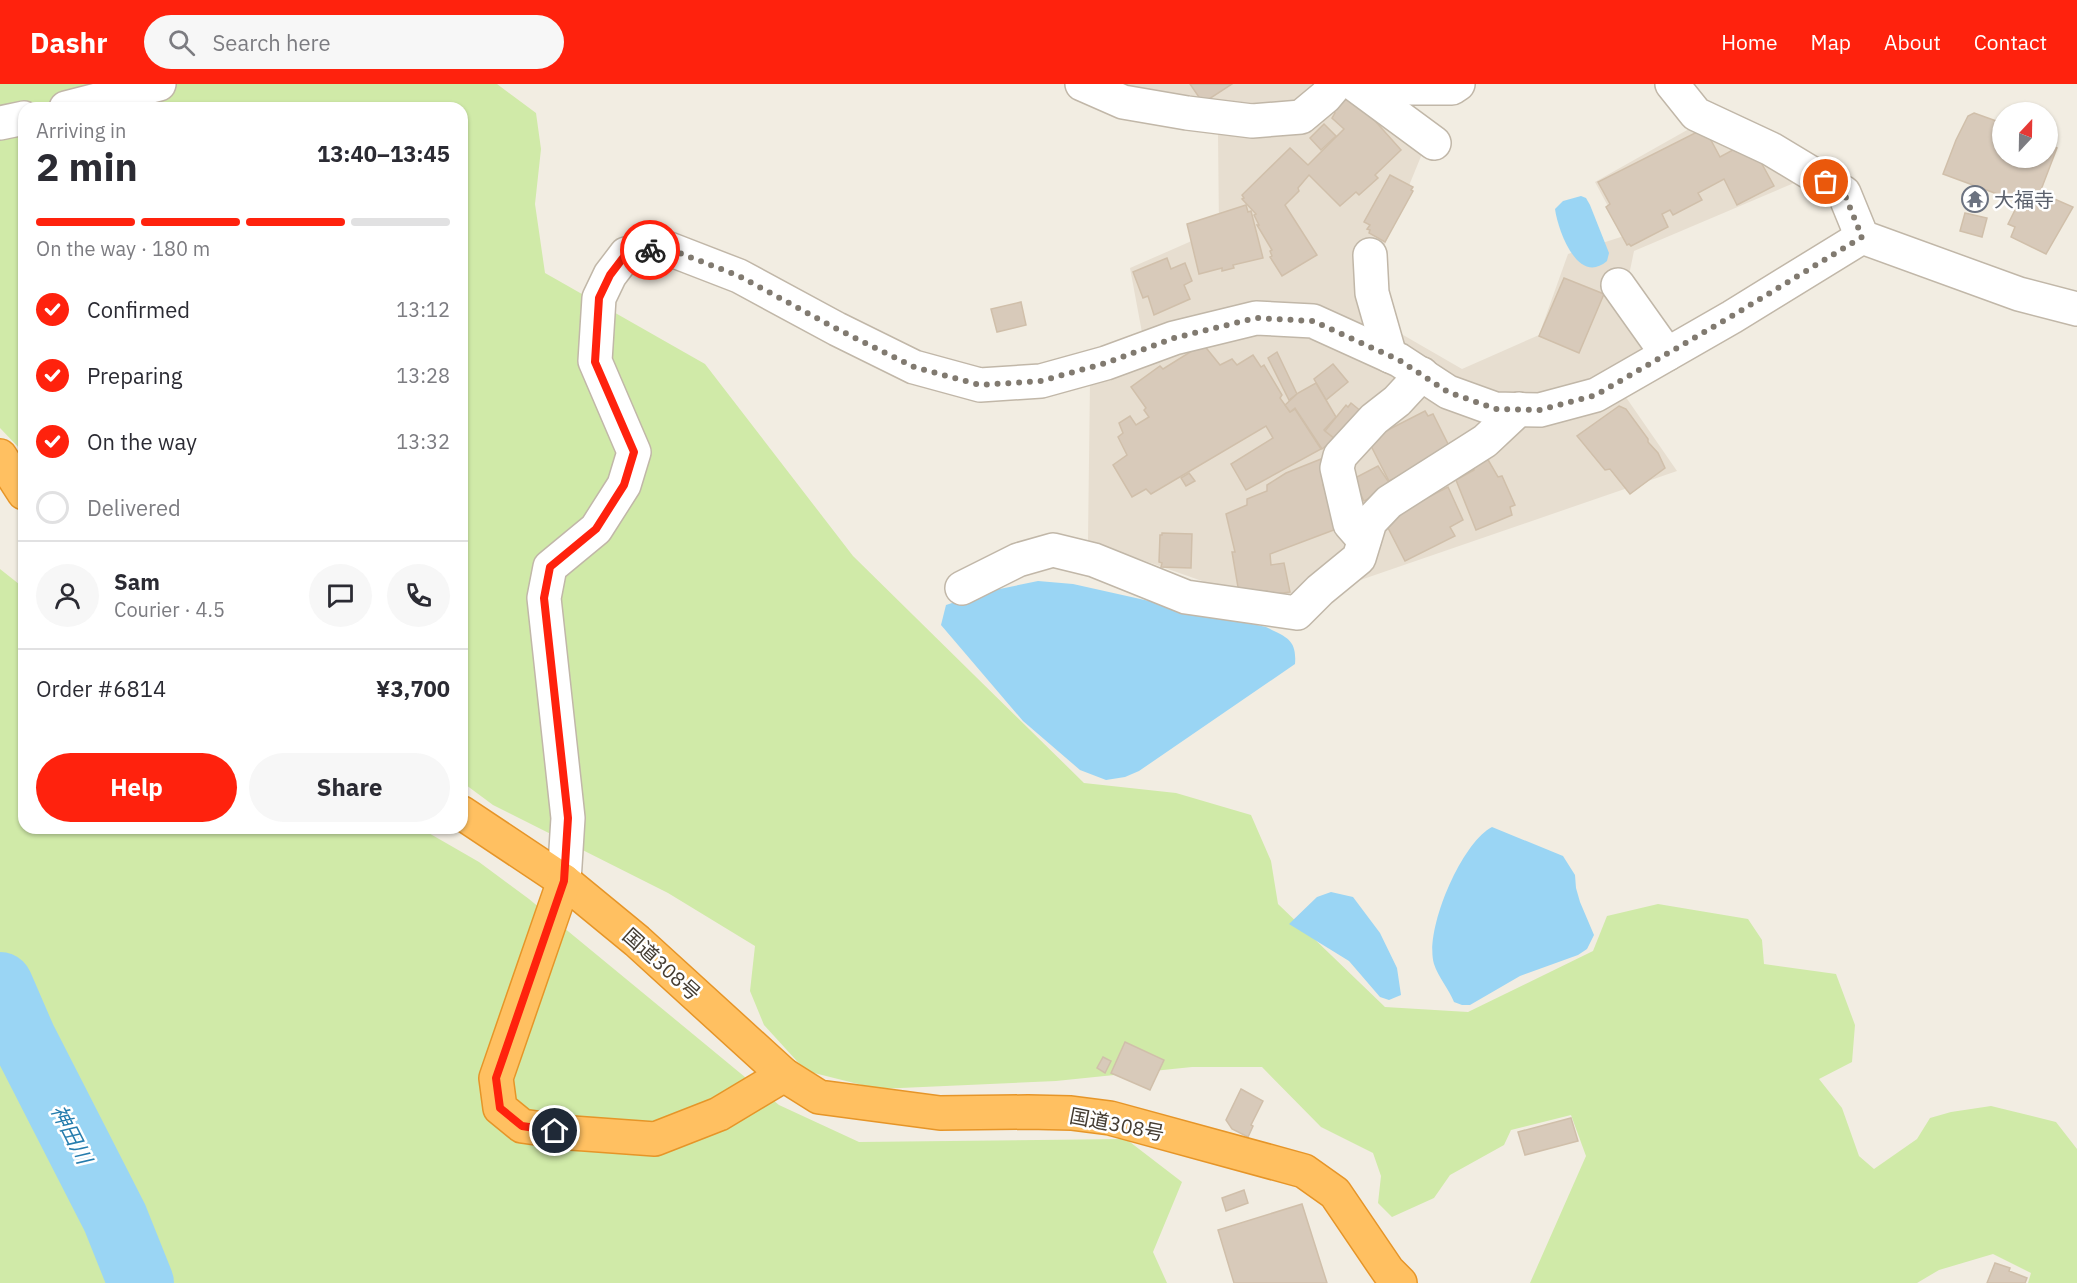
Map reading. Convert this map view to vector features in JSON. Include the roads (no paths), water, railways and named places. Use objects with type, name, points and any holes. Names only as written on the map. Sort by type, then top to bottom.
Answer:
[{"type":"highway","points":[[0,456],[18,484]]},
{"type":"highway","name":"国道308号","points":[[468,817],[564,881],[637,940],[784,1075],[819,1097],[940,1113],[1071,1113],[1110,1118],[1304,1171],[1335,1193],[1388,1271],[1400,1283]]},
{"type":"highway","points":[[564,881],[496,1078],[500,1108],[522,1126],[572,1133],[655,1139],[719,1114],[784,1075]]},
{"type":"street","points":[[89,102],[159,84]]},
{"type":"street","points":[[1082,84],[1124,102],[1252,121],[1301,117],[1325,97],[1336,84]]},
{"type":"street","points":[[1354,84],[1434,143]]},
{"type":"street","points":[[1391,84],[1400,88],[1452,88],[1458,84]]},
{"type":"street","points":[[1672,84],[1696,114],[1771,149],[1844,193],[1862,237],[2019,294],[2077,309]]},
{"type":"street","points":[[0,123],[18,119]]},
{"type":"street","points":[[564,881],[568,818],[544,598],[550,567],[596,529],[624,485],[634,452],[595,362],[599,298],[610,275],[626,254],[664,247],[739,276],[837,329],[914,367],[980,385],[1041,381],[1106,363],[1174,338],[1256,318],[1313,321],[1390,356],[1448,392],[1496,409],[1540,410],[1596,395],[1862,237]]},
{"type":"street","points":[[1370,255],[1372,294],[1390,356]]},
{"type":"street","points":[[1618,285],[1667,354]]},
{"type":"street","points":[[1365,540],[1350,524],[1337,468],[1340,456],[1374,419],[1397,401],[1422,374]]},
{"type":"street","points":[[962,588],[1018,560],[1053,550],[1094,560],[1186,597],[1296,613],[1325,585],[1359,558],[1370,522],[1389,502],[1485,441],[1519,410]]},
{"type":"water","points":[[1581,196],[1586,198],[1590,205],[1609,253],[1607,261],[1597,267],[1587,267],[1571,253],[1557,219],[1555,209],[1563,201]]},
{"type":"water","points":[[1038,581],[1073,584],[1266,627],[1289,640],[1294,649],[1295,664],[1139,771],[1125,777],[1106,780],[1080,770],[1023,721],[941,625],[946,605],[985,592]]},
{"type":"water","points":[[1492,827],[1563,856],[1575,875],[1580,902],[1594,935],[1587,949],[1578,955],[1520,976],[1470,1005],[1462,1005],[1454,1002],[1434,964],[1432,949],[1434,931],[1457,869],[1480,836]]},
{"type":"water","points":[[1331,892],[1353,897],[1380,933],[1397,968],[1401,995],[1389,1000],[1380,997],[1349,961],[1289,924],[1317,897]]},
{"type":"waterway","name":"神田川","points":[[0,985],[23,1038],[115,1218],[141,1283]]},
{"type":"place","name":"大福寺","points":[[1975,199]]}]
